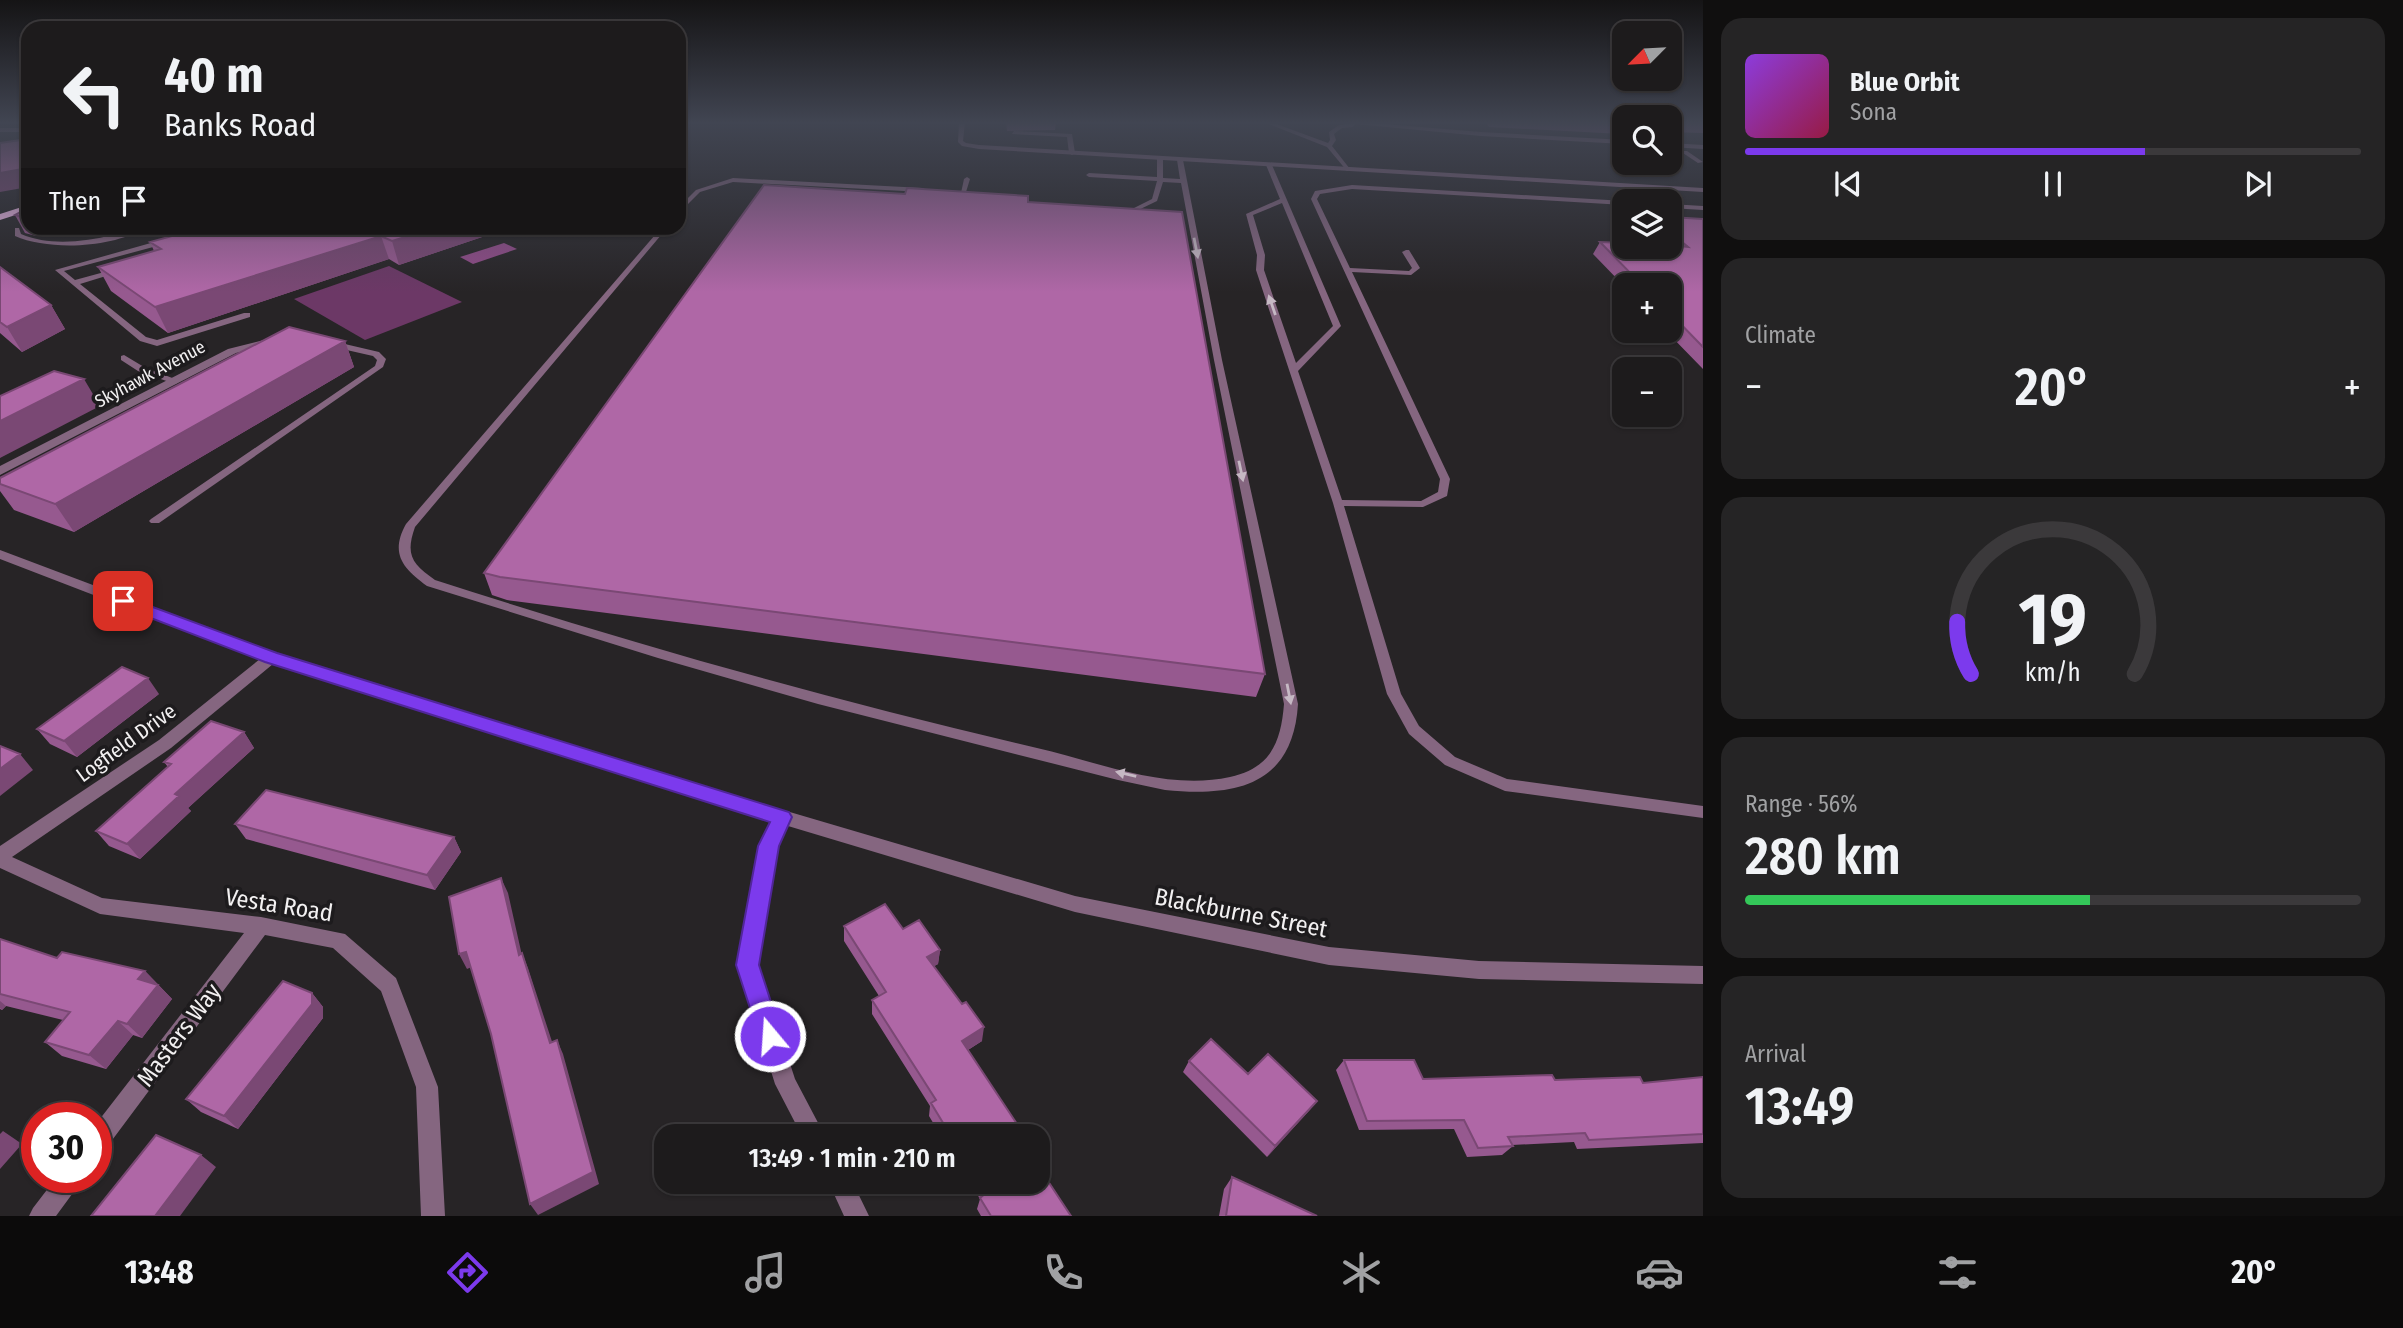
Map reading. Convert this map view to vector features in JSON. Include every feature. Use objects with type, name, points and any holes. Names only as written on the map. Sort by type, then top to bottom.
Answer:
[{"type":"highway","points":[[0,205],[21,199]]},
{"type":"highway","points":[[0,217],[21,210]]},
{"type":"street","points":[[1512,179],[1703,190]]},
{"type":"street","name":"Skyhawk Avenue","points":[[0,471],[232,351],[259,343],[292,339]]},
{"type":"street","name":"Blackburne Street","points":[[0,554],[271,658],[782,817],[1075,904],[1329,956],[1479,970],[1703,975]]},
{"type":"street","name":"Logfield Drive","points":[[0,858],[164,744],[271,658]]},
{"type":"street","points":[[782,817],[769,846],[748,965],[786,1084],[808,1124]]},
{"type":"street","name":"Vesta Road","points":[[0,858],[100,906],[261,926],[338,940],[389,985],[427,1087],[433,1216]]},
{"type":"street","name":"Masters Way","points":[[112,1122],[261,926]]},
{"type":"street","points":[[41,1216],[59,1193]]},
{"type":"street","points":[[846,1194],[857,1216]]},
{"type":"lane","points":[[963,192],[967,179]]},
{"type":"lane","points":[[658,235],[410,526],[403,542],[406,559],[413,571],[431,583],[611,642],[973,739],[1189,786],[1227,784],[1257,775],[1277,758],[1290,732],[1291,704],[1185,221],[1184,181],[1142,179]]},
{"type":"lane","points":[[1275,179],[1337,326],[1295,369]]},
{"type":"lane","points":[[686,204],[698,191],[733,180],[935,191]]},
{"type":"lane","points":[[1130,213],[1154,200],[1160,180]]},
{"type":"lane","points":[[1338,503],[1423,504],[1443,494],[1445,479],[1314,199],[1317,192],[1333,187],[1612,202]]},
{"type":"lane","points":[[949,192],[976,193]]},
{"type":"lane","points":[[1284,200],[1250,214],[1261,255],[1260,270],[1338,503],[1394,694],[1415,730],[1450,761],[1505,785],[1703,812]]},
{"type":"lane","points":[[1682,207],[1703,208]]},
{"type":"lane","points":[[1116,215],[1142,214]]},
{"type":"lane","points":[[18,229],[17,235],[28,242],[55,244],[113,235]]},
{"type":"lane","points":[[176,237],[59,270],[144,339],[157,342],[247,315]]},
{"type":"lane","points":[[1348,270],[1411,273],[1416,268],[1406,252]]},
{"type":"lane","points":[[74,283],[127,267]]},
{"type":"lane","points":[[155,521],[379,367],[382,359],[376,354],[324,342]]},
{"type":"lane","points":[[124,358],[141,369],[175,381]]},
{"type":"lane","points":[[135,402],[156,408]]},
{"type":"shaded area","points":[[504,243],[517,249],[473,264],[460,257]]},
{"type":"shaded area","points":[[389,266],[462,302],[365,340],[294,299]]},
{"type":"building","points":[[764,185],[905,194],[907,188],[1028,196],[1028,202],[1182,212],[1265,674],[484,573]]},
{"type":"building","points":[[1682,218],[1703,219],[1703,347],[1682,325],[1682,273],[1630,273],[1617,259],[1682,259],[1682,246],[1688,247],[1682,242]]},
{"type":"building","points":[[176,235],[412,235],[392,241],[381,236],[155,307],[98,267],[161,249],[150,242]]},
{"type":"building","points":[[1600,242],[1612,242],[1612,254]]},
{"type":"building","points":[[0,267],[51,305],[7,327],[0,322]]},
{"type":"building","points":[[289,327],[345,341],[55,504],[0,484],[0,478]]},
{"type":"building","points":[[54,371],[84,379],[0,421],[0,396]]},
{"type":"building","points":[[122,667],[148,678],[64,741],[37,729]]},
{"type":"building","points":[[211,721],[244,732],[175,794],[179,796],[127,844],[96,831],[171,764],[164,762]]},
{"type":"building","points":[[0,746],[20,754],[0,769]]},
{"type":"building","points":[[266,790],[454,837],[427,875],[235,824]]},
{"type":"building","points":[[501,878],[519,955],[522,953],[550,1043],[557,1040],[593,1172],[530,1204],[491,1034],[466,952],[459,954],[449,897]]},
{"type":"building","points":[[885,904],[903,929],[919,920],[940,950],[927,957],[962,1004],[966,1002],[984,1027],[962,1041],[1017,1124],[944,1124],[931,1103],[936,1100],[872,1000],[886,992],[844,926]]},
{"type":"building","points":[[0,939],[57,958],[62,952],[145,971],[138,979],[158,985],[127,1024],[118,1021],[89,1055],[45,1042],[70,1012],[0,994]]},
{"type":"building","points":[[283,981],[312,993],[312,1004],[224,1116],[186,1099]]},
{"type":"building","points":[[1211,1039],[1248,1074],[1268,1054],[1317,1101],[1275,1146],[1189,1061]]},
{"type":"building","points":[[1344,1060],[1414,1060],[1423,1079],[1552,1075],[1555,1080],[1640,1077],[1643,1083],[1703,1077],[1703,1134],[1589,1140],[1585,1133],[1508,1137],[1513,1146],[1478,1148],[1464,1120],[1367,1121]]},
{"type":"building","points":[[156,1135],[201,1155],[155,1216],[91,1216]]},
{"type":"building","points":[[1232,1177],[1317,1216],[1226,1216]]},
{"type":"building","points":[[1050,1184],[1071,1216],[991,1216],[980,1198],[985,1194],[1050,1194]]},
{"type":"route","points":[[123,601],[271,658],[782,817],[769,846],[748,965],[770,1036]]}]
